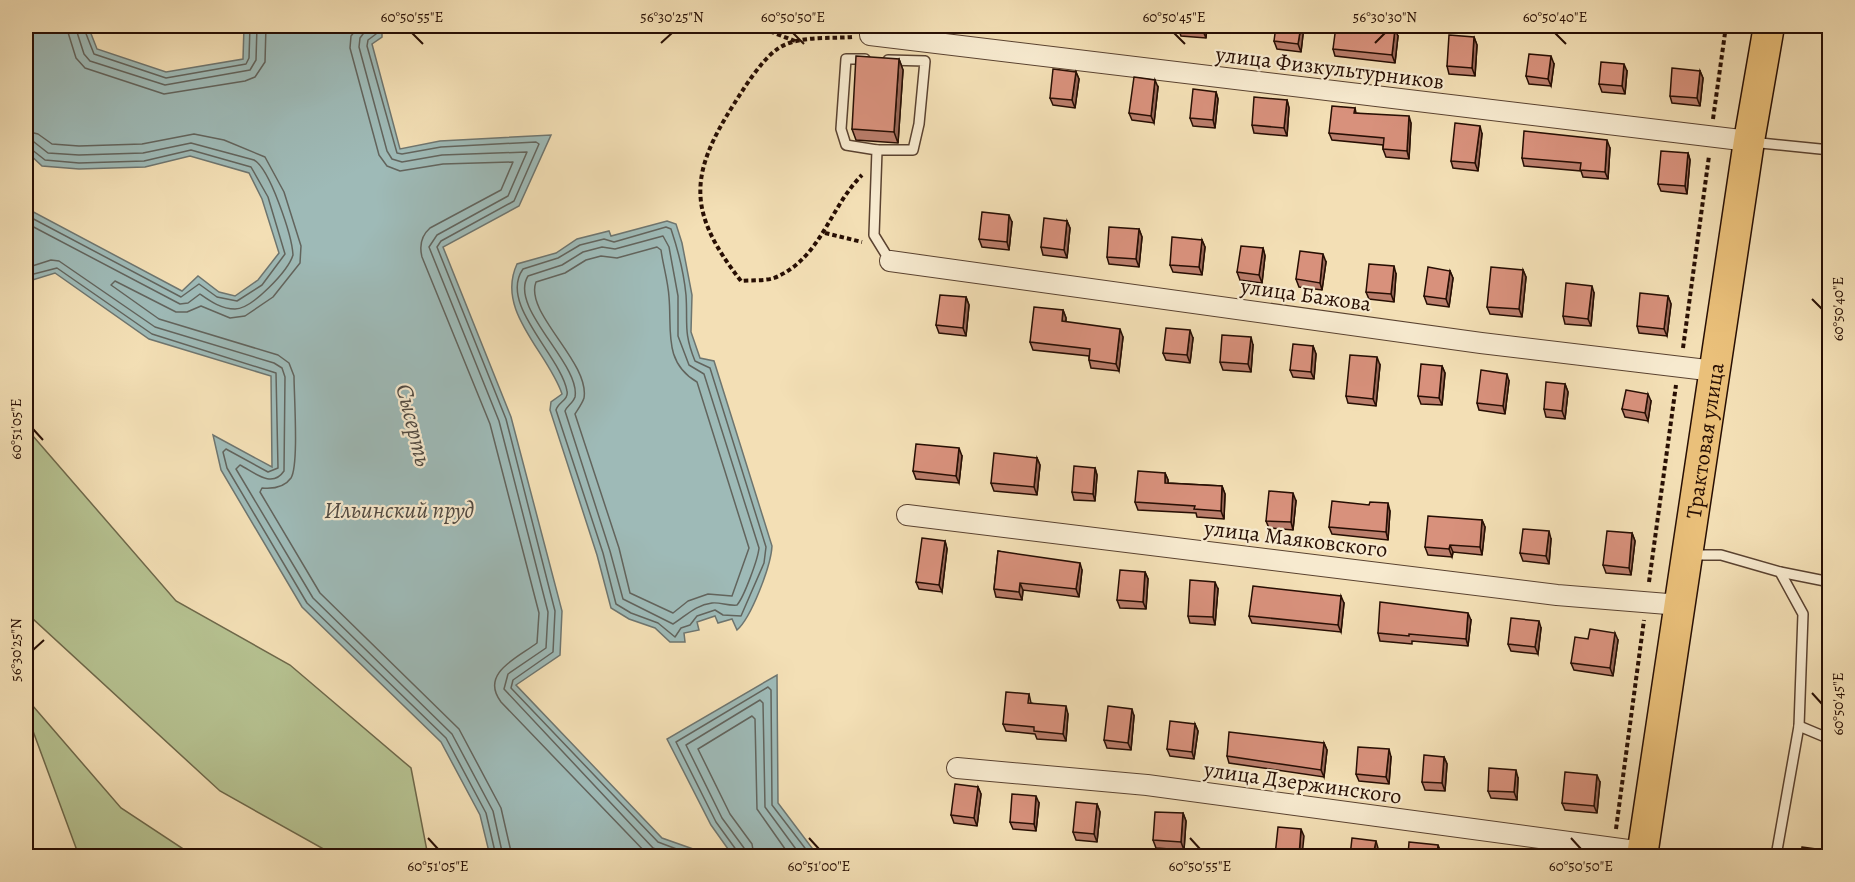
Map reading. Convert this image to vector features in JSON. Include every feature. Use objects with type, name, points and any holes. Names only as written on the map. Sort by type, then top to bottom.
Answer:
[{"type":"main road","name":"Трактовая улица","points":[[1642,854],[1749,141],[1769,26]]},
{"type":"street","name":"улица Физкультурников","points":[[870,35],[1749,141]]},
{"type":"street","name":"улица Бажова","points":[[886,254],[1481,343],[1714,371]]},
{"type":"street","name":"улица Маяковского","points":[[907,515],[1557,594],[1680,605]]},
{"type":"street","name":"улица Дзержинского","points":[[957,768],[1146,785],[1613,848],[1642,854]]},
{"type":"lane","points":[[846,58],[925,61],[919,124],[913,150],[877,150],[846,146],[841,129],[846,58]]},
{"type":"lane","points":[[1749,141],[1830,150]]},
{"type":"lane","points":[[877,150],[874,235],[886,254]]},
{"type":"lane","points":[[1688,554],[1720,555],[1780,572],[1830,582]]},
{"type":"lane","points":[[1776,856],[1799,726],[1803,614],[1780,572]]},
{"type":"lane","points":[[1799,726],[1830,739]]},
{"type":"path","points":[[756,26],[796,41]]},
{"type":"path","points":[[1613,848],[1642,648],[1646,602],[1662,502],[1678,366],[1683,347],[1701,222],[1725,26]]},
{"type":"path","points":[[870,35],[796,41],[776,50],[746,86],[713,137],[701,169],[702,211],[717,250],[741,281],[773,278],[803,260],[825,233],[856,181],[876,161]]},
{"type":"path","points":[[825,233],[886,254]]},
{"type":"green space","points":[[26,428],[176,601],[290,665],[411,768],[428,856],[336,856],[220,791],[32,618],[26,597]]},
{"type":"green space","points":[[26,698],[121,808],[194,856],[79,856],[26,712]]},
{"type":"water","name":"Ильинский пруд","points":[[26,26],[88,26],[97,49],[166,72],[243,59],[244,26],[382,26],[382,37],[372,44],[400,149],[440,141],[551,135],[519,206],[443,247],[511,417],[562,611],[560,655],[516,685],[662,838],[713,856],[490,856],[480,815],[441,742],[302,607],[221,470],[213,435],[272,467],[271,376],[149,339],[55,273],[26,282],[26,208],[182,291],[198,276],[219,292],[235,296],[258,280],[279,253],[262,199],[249,173],[190,156],[145,167],[79,169],[42,166],[26,151]]},
{"type":"water","points":[[667,221],[676,224],[682,243],[692,295],[691,332],[700,358],[714,361],[772,546],[759,591],[748,615],[737,630],[732,619],[718,623],[715,616],[697,622],[699,630],[684,633],[685,642],[670,642],[655,628],[629,619],[611,608],[597,555],[550,410],[551,402],[562,394],[518,315],[513,298],[512,281],[517,264],[556,253],[577,239],[609,231],[611,236]]},
{"type":"water","points":[[777,675],[778,803],[818,856],[733,856],[711,825],[667,739]]},
{"type":"building","points":[[1179,26],[1203,26],[1203,31],[1178,28]]},
{"type":"building","points":[[1276,26],[1301,26],[1298,44],[1274,41]]},
{"type":"building","points":[[1336,26],[1395,29],[1392,55],[1333,49]]},
{"type":"building","points":[[1449,35],[1474,37],[1472,68],[1447,66]]},
{"type":"building","points":[[1529,54],[1551,56],[1548,79],[1526,76]]},
{"type":"building","points":[[856,56],[899,59],[894,132],[852,129]]},
{"type":"building","points":[[1601,62],[1624,64],[1622,86],[1599,84]]},
{"type":"building","points":[[1672,68],[1700,71],[1697,98],[1670,96]]},
{"type":"building","points":[[1053,69],[1076,72],[1072,100],[1050,98]]},
{"type":"building","points":[[1134,77],[1155,80],[1151,116],[1129,113]]},
{"type":"building","points":[[1193,89],[1216,92],[1213,120],[1190,118]]},
{"type":"building","points":[[1254,97],[1287,100],[1284,128],[1252,125]]},
{"type":"building","points":[[1332,106],[1355,108],[1354,113],[1409,116],[1407,151],[1383,149],[1384,138],[1329,133]]},
{"type":"building","points":[[1455,123],[1480,126],[1475,163],[1451,161]]},
{"type":"building","points":[[1524,131],[1607,140],[1605,172],[1580,170],[1581,163],[1522,158]]},
{"type":"building","points":[[1661,151],[1688,153],[1685,186],[1658,184]]},
{"type":"building","points":[[982,212],[1009,215],[1007,242],[979,239]]},
{"type":"building","points":[[1044,218],[1067,221],[1064,250],[1041,247]]},
{"type":"building","points":[[1109,227],[1139,229],[1136,259],[1107,257]]},
{"type":"building","points":[[1172,237],[1202,240],[1199,267],[1170,265]]},
{"type":"building","points":[[1241,246],[1263,248],[1259,275],[1237,272]]},
{"type":"building","points":[[1300,251],[1323,254],[1320,283],[1296,279]]},
{"type":"building","points":[[1369,264],[1394,266],[1391,294],[1366,292]]},
{"type":"building","points":[[1428,267],[1450,271],[1446,299],[1424,296]]},
{"type":"building","points":[[1491,267],[1523,270],[1519,309],[1487,307]]},
{"type":"building","points":[[1566,283],[1592,286],[1588,319],[1563,316]]},
{"type":"building","points":[[1640,293],[1668,296],[1664,329],[1637,326]]},
{"type":"building","points":[[940,295],[966,297],[963,328],[936,325]]},
{"type":"building","points":[[1034,307],[1063,310],[1062,321],[1120,329],[1116,364],[1089,360],[1090,349],[1030,342]]},
{"type":"building","points":[[1166,328],[1190,330],[1187,355],[1163,353]]},
{"type":"building","points":[[1222,335],[1251,337],[1248,364],[1220,362]]},
{"type":"building","points":[[1293,344],[1313,346],[1311,372],[1290,370]]},
{"type":"building","points":[[1350,355],[1377,357],[1373,399],[1346,396]]},
{"type":"building","points":[[1421,364],[1442,366],[1439,398],[1418,396]]},
{"type":"building","points":[[1481,370],[1507,374],[1503,406],[1477,403]]},
{"type":"building","points":[[1546,382],[1565,384],[1562,411],[1544,409]]},
{"type":"building","points":[[1626,390],[1648,394],[1645,413],[1622,409]]},
{"type":"building","points":[[916,444],[959,448],[956,476],[913,471]]},
{"type":"building","points":[[994,453],[1037,458],[1034,487],[991,483]]},
{"type":"building","points":[[1074,466],[1095,468],[1093,494],[1072,492]]},
{"type":"building","points":[[1138,471],[1165,473],[1165,483],[1222,486],[1221,511],[1194,509],[1195,506],[1135,502]]},
{"type":"building","points":[[1269,491],[1293,493],[1291,522],[1266,521]]},
{"type":"building","points":[[1332,501],[1369,505],[1370,502],[1388,503],[1386,532],[1329,527]]},
{"type":"building","points":[[1428,516],[1482,520],[1480,547],[1450,545],[1449,549],[1425,547]]},
{"type":"building","points":[[1523,529],[1549,531],[1546,556],[1520,553]]},
{"type":"building","points":[[1607,531],[1632,533],[1629,568],[1603,565]]},
{"type":"building","points":[[922,538],[945,541],[939,585],[916,582]]},
{"type":"building","points":[[998,551],[1080,563],[1076,589],[1020,583],[1019,592],[994,589]]},
{"type":"building","points":[[1120,570],[1145,572],[1143,602],[1117,600]]},
{"type":"building","points":[[1190,580],[1215,582],[1213,617],[1188,616]]},
{"type":"building","points":[[1253,586],[1341,596],[1338,625],[1249,616]]},
{"type":"building","points":[[1380,602],[1468,613],[1466,639],[1378,633]]},
{"type":"building","points":[[1511,618],[1539,621],[1535,647],[1508,644]]},
{"type":"building","points":[[1590,629],[1615,633],[1610,668],[1571,663],[1575,637],[1588,639]]},
{"type":"building","points":[[1006,692],[1029,694],[1028,703],[1066,706],[1063,734],[1034,731],[1034,727],[1003,724]]},
{"type":"building","points":[[1108,706],[1132,709],[1128,743],[1104,740]]},
{"type":"building","points":[[1170,721],[1195,724],[1192,752],[1167,749]]},
{"type":"building","points":[[1229,732],[1324,743],[1321,770],[1227,756]]},
{"type":"building","points":[[1358,747],[1389,749],[1386,777],[1356,774]]},
{"type":"building","points":[[1424,755],[1444,757],[1442,783],[1422,782]]},
{"type":"building","points":[[1489,768],[1516,770],[1514,792],[1488,791]]},
{"type":"building","points":[[1565,772],[1597,775],[1594,806],[1562,803]]},
{"type":"building","points":[[955,784],[978,787],[974,818],[951,815]]},
{"type":"building","points":[[1012,794],[1036,796],[1034,824],[1010,822]]},
{"type":"building","points":[[1076,802],[1097,804],[1094,834],[1073,832]]},
{"type":"building","points":[[1155,812],[1183,813],[1181,842],[1153,840]]},
{"type":"building","points":[[1278,827],[1301,829],[1299,856],[1275,856]]},
{"type":"building","points":[[1352,838],[1376,841],[1373,856],[1350,856]]},
{"type":"building","points":[[1409,842],[1438,845],[1437,856],[1408,856]]},
{"type":"building","points":[[1802,847],[1830,851],[1830,856],[1801,856]]},
{"type":"building","points":[[1478,852],[1518,856],[1478,856]]},
{"type":"water label","name":"Сысерть","points":[[414,425]]}]
